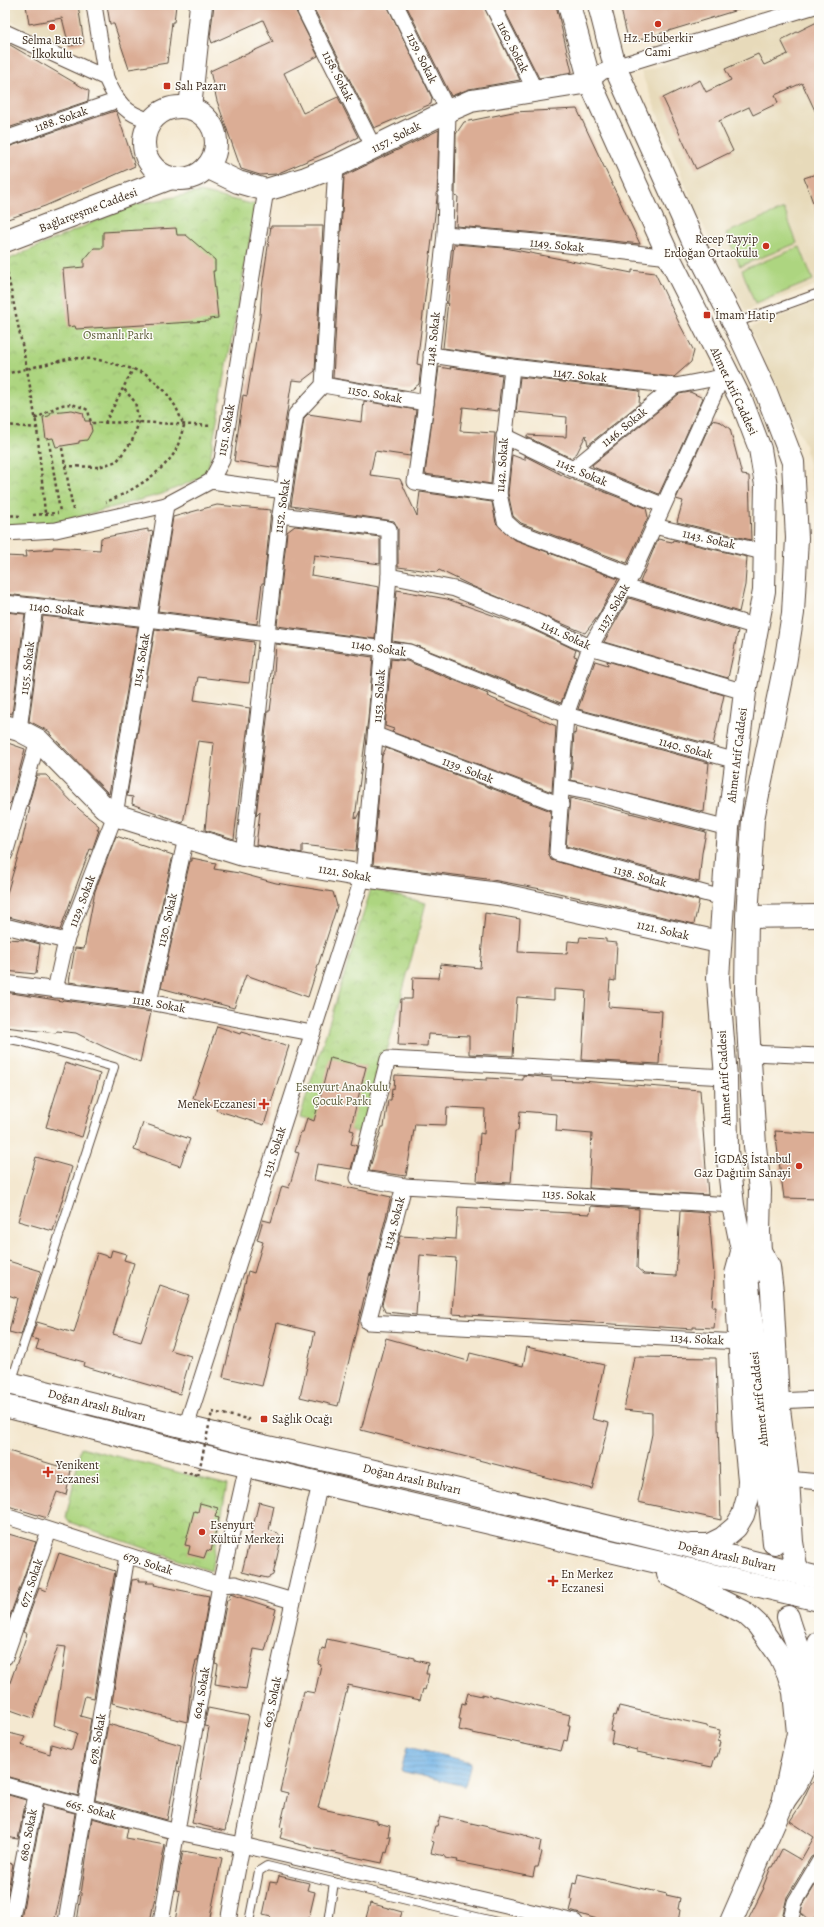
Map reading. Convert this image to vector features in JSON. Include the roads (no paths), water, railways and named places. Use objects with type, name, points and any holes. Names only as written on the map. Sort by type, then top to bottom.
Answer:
[{"type":"street","points":[[94,5],[106,78],[118,100],[126,110],[137,117],[152,121]]},
{"type":"street","points":[[190,108],[201,5]]},
{"type":"street","name":"1158. Sokak","points":[[302,5],[374,148]]},
{"type":"street","name":"1159. Sokak","points":[[396,5],[448,111]]},
{"type":"street","name":"1160. Sokak","points":[[492,5],[535,90]]},
{"type":"street","name":"Ahmet Arif Caddesi","points":[[569,5],[590,82],[724,374],[742,402],[760,449],[766,485],[764,591],[745,692],[728,828],[719,942],[718,978],[726,1077],[727,1150],[733,1205],[751,1250]]},
{"type":"street","name":"Ahmet Arif Caddesi","points":[[599,5],[615,67],[697,250],[734,323],[766,392],[793,462],[797,538],[795,596],[785,664],[753,819],[746,917],[746,991],[749,1053],[755,1146],[760,1190],[747,1275],[778,1543]]},
{"type":"street","points":[[590,82],[602,72],[615,67],[818,5]]},
{"type":"street","points":[[5,32],[106,78]]},
{"type":"street","name":"1157. Sokak","points":[[266,190],[306,178],[336,166],[448,111],[472,101],[590,82]]},
{"type":"street","name":"1188. Sokak","points":[[5,139],[118,100]]},
{"type":"street","points":[[179,107],[190,108],[201,114],[210,122],[215,133],[216,145],[214,157],[207,167],[191,178],[181,180],[160,174],[151,165],[146,155],[144,143],[146,131],[152,121],[160,114],[169,109],[179,107]]},
{"type":"street","name":"1148. Sokak","points":[[448,111],[445,234],[426,403],[415,482],[498,494]]},
{"type":"street","points":[[323,385],[336,166]]},
{"type":"street","points":[[207,167],[238,182],[266,190]]},
{"type":"street","name":"Bağlarçeşme Caddesi","points":[[5,241],[171,178]]},
{"type":"street","name":"1151. Sokak","points":[[211,481],[222,460],[266,190]]},
{"type":"street","name":"1149. Sokak","points":[[445,234],[559,244],[669,257]]},
{"type":"street","name":"1147. Sokak","points":[[431,355],[512,367],[675,386],[724,374]]},
{"type":"street","name":"1142. Sokak","points":[[512,367],[498,494],[505,521],[516,531],[628,581],[757,627]]},
{"type":"street","name":"1137. Sokak","points":[[557,854],[566,715],[590,647],[628,581],[724,374]]},
{"type":"street","name":"1150. Sokak","points":[[323,385],[426,403]]},
{"type":"street","name":"1152. Sokak","points":[[243,855],[280,515],[296,414],[323,385]]},
{"type":"street","name":"1146. Sokak","points":[[574,469],[675,386]]},
{"type":"street","name":"1145. Sokak","points":[[504,436],[574,469],[662,505]]},
{"type":"street","points":[[5,533],[56,530],[166,505],[211,481],[284,491]]},
{"type":"street","name":"1154. Sokak","points":[[115,815],[166,505]]},
{"type":"street","name":"1153. Sokak","points":[[280,515],[390,529],[389,576],[363,876]]},
{"type":"street","name":"1143. Sokak","points":[[654,526],[764,552]]},
{"type":"street","name":"1141. Sokak","points":[[389,576],[455,588],[533,620],[590,647],[745,692]]},
{"type":"street","name":"1140. Sokak","points":[[5,603],[382,647],[409,652],[566,715],[737,762]]},
{"type":"street","name":"1155. Sokak","points":[[12,728],[35,606]]},
{"type":"street","points":[[745,692],[760,696],[765,701],[768,706],[772,724]]},
{"type":"street","name":"1121. Sokak","points":[[12,728],[38,740],[104,807],[115,815],[186,838],[243,855],[363,876],[498,894],[719,942]]},
{"type":"street","name":"1139. Sokak","points":[[376,735],[561,805]]},
{"type":"street","points":[[5,854],[38,740]]},
{"type":"street","points":[[562,787],[593,793],[728,828]]},
{"type":"street","name":"1129. Sokak","points":[[55,990],[66,941],[115,815]]},
{"type":"street","name":"1130. Sokak","points":[[149,1002],[186,838]]},
{"type":"street","name":"1138. Sokak","points":[[557,854],[722,898]]},
{"type":"street","name":"1131. Sokak","points":[[186,1427],[363,876]]},
{"type":"street","points":[[746,917],[819,916]]},
{"type":"street","points":[[5,926],[66,941]]},
{"type":"street","name":"1118. Sokak","points":[[5,983],[149,1002],[312,1033]]},
{"type":"street","points":[[749,1053],[819,1056]]},
{"type":"street","name":"1134. Sokak","points":[[726,1077],[388,1059],[358,1178],[404,1186],[368,1322],[739,1342]]},
{"type":"street","points":[[727,1150],[732,1160],[737,1162],[749,1161],[753,1159],[755,1146]]},
{"type":"street","name":"1135. Sokak","points":[[404,1186],[733,1205]]},
{"type":"street","points":[[683,1546],[709,1545],[723,1538],[736,1527],[743,1515],[748,1497],[749,1480],[739,1342],[736,1274],[751,1250],[769,1267],[778,1401],[788,1479],[792,1542],[796,1566],[810,1576]]},
{"type":"street","name":"Doğan Araslı Bulvarı","points":[[8,1383],[186,1427],[454,1488],[683,1546],[810,1576]]},
{"type":"street","points":[[778,1401],[819,1399]]},
{"type":"street","name":"Doğan Araslı Bulvarı","points":[[5,1406],[320,1484],[640,1560],[819,1600]]},
{"type":"street","name":"604. Sokak","points":[[161,1922],[220,1585],[247,1466]]},
{"type":"street","points":[[788,1479],[819,1482]]},
{"type":"street","name":"603. Sokak","points":[[228,1922],[242,1845],[293,1601],[320,1484]]},
{"type":"street","name":"679. Sokak","points":[[5,1516],[220,1585],[235,1584],[293,1601]]},
{"type":"street","name":"677. Sokak","points":[[5,1657],[49,1531]]},
{"type":"street","name":"678. Sokak","points":[[66,1922],[127,1556]]},
{"type":"street","points":[[640,1560],[745,1613],[758,1625],[780,1656],[788,1673],[794,1692],[798,1733],[783,1803]]},
{"type":"street","points":[[798,1781],[812,1743],[815,1716],[810,1680],[794,1638],[793,1618],[819,1675]]},
{"type":"street","points":[[819,1643],[819,1652]]},
{"type":"street","points":[[731,1922],[783,1803],[798,1781],[819,1756]]},
{"type":"street","name":"665. Sokak","points":[[5,1786],[177,1832],[242,1845],[575,1922]]},
{"type":"street","name":"680. Sokak","points":[[11,1922],[36,1795]]},
{"type":"street","points":[[790,1922],[794,1902],[819,1862]]},
{"type":"lane","points":[[734,323],[819,293]]},
{"type":"lane","points":[[5,1038],[114,1067],[8,1383]]},
{"type":"lane","points":[[249,1922],[259,1871],[267,1866],[497,1922]]},
{"type":"lane","points":[[328,1922],[334,1882]]},
{"type":"water","points":[[407,1747],[471,1762],[465,1786],[401,1771]]},
{"type":"tunnel","points":[[774,1543],[788,1617]]},
{"type":"place","name":"Hz. Ebuberkir Cami","points":[[658,24]]},
{"type":"place","name":"Selma Barut İlkokulu","points":[[52,27]]},
{"type":"place","name":"Salı Pazarı","points":[[167,86]]},
{"type":"place","name":"Recep Tayyip Erdoğan Ortaokulu","points":[[766,246]]},
{"type":"place","name":"İmam Hatip","points":[[707,315]]},
{"type":"place","name":"Menek Eczanesi","points":[[264,1104]]},
{"type":"place","name":"İGDAŞ İstanbul Gaz Dağıtım Sanayi","points":[[799,1166]]},
{"type":"place","name":"Sağlık Ocağı","points":[[264,1419]]},
{"type":"place","name":"Yenikent Eczanesi","points":[[48,1472]]},
{"type":"place","name":"Esenyurt Kültür Merkezi","points":[[202,1532]]},
{"type":"place","name":"En Merkez Eczanesi","points":[[553,1581]]},
{"type":"park label","name":"Osmanlı Parkı","points":[[118,335]]},
{"type":"park label","name":"Esenyurt Anaokulu Çocuk Parkı","points":[[342,1094]]}]
